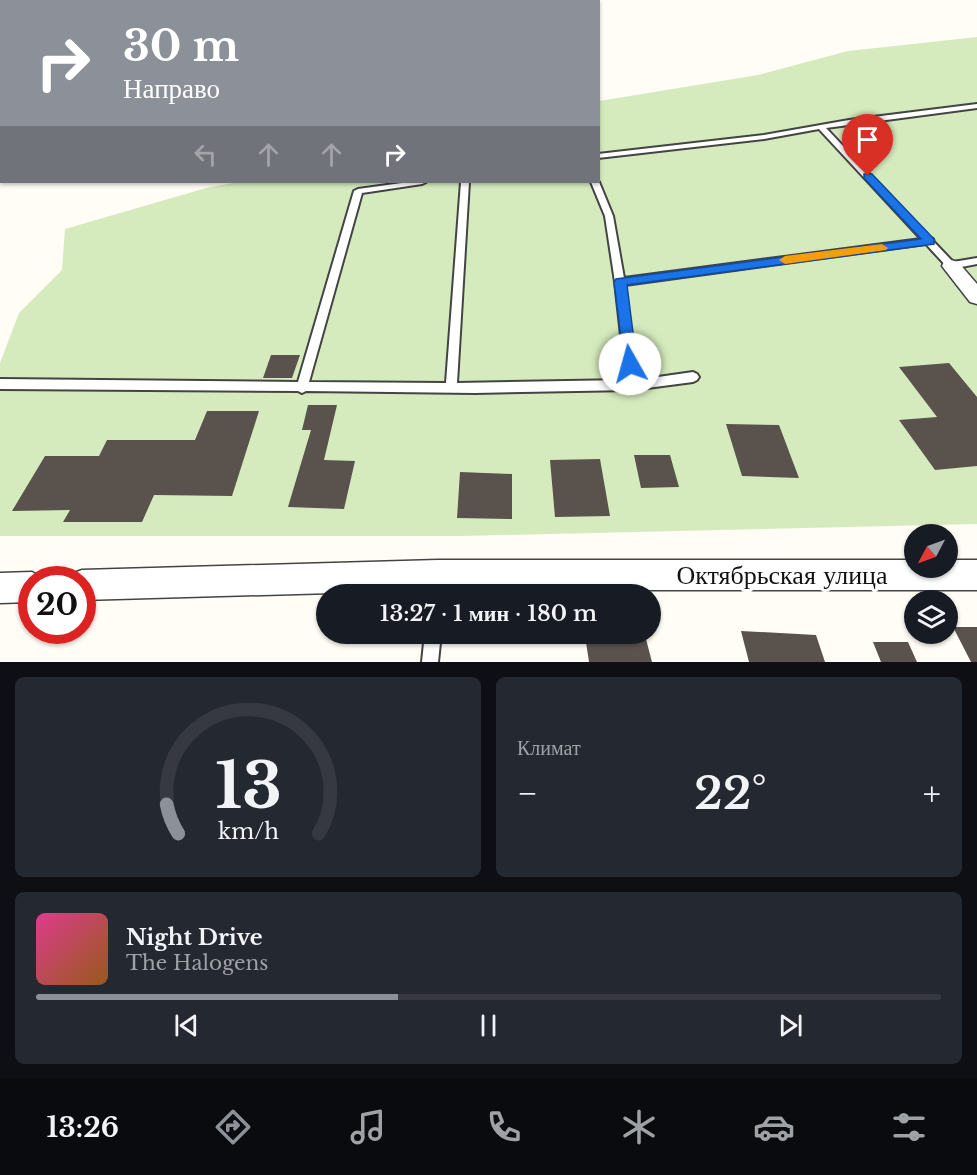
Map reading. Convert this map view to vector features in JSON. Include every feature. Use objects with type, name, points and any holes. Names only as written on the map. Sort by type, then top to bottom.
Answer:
[{"type":"street","points":[[951,266],[977,297]]},
{"type":"street","name":"Октябрьская улица","points":[[437,584],[977,575]]},
{"type":"street","name":"Октябрьская улица","points":[[96,585],[316,584]]},
{"type":"street","points":[[0,588],[18,587]]},
{"type":"lane","points":[[600,156],[764,137],[977,106]]},
{"type":"lane","points":[[821,127],[951,266],[977,261]]},
{"type":"lane","points":[[302,388],[358,191],[415,183]]},
{"type":"lane","points":[[451,388],[465,183]]},
{"type":"lane","points":[[595,183],[609,216],[620,282],[632,385]]},
{"type":"lane","points":[[620,282],[930,242]]},
{"type":"lane","points":[[0,384],[451,388],[632,385],[693,377]]},
{"type":"lane","points":[[430,662],[432,644]]},
{"type":"green space","points":[[977,37],[977,524],[460,536],[0,536],[0,363],[19,313],[62,270],[65,229],[206,188],[233,183],[600,183],[600,101],[758,75],[848,51]]},
{"type":"building","points":[[271,355],[300,355],[292,378],[263,378]]},
{"type":"building","points":[[949,363],[977,397],[977,466],[935,470],[899,420],[937,417],[899,367]]},
{"type":"building","points":[[308,405],[337,405],[324,460],[355,461],[344,509],[288,507],[311,430],[302,430]]},
{"type":"building","points":[[207,411],[259,411],[232,496],[154,495],[142,522],[63,522],[70,510],[12,511],[45,456],[99,456],[107,440],[195,440]]},
{"type":"building","points":[[726,424],[779,425],[799,478],[742,476]]},
{"type":"building","points":[[634,455],[670,455],[679,487],[641,488]]},
{"type":"building","points":[[600,459],[610,516],[555,517],[550,460]]},
{"type":"building","points":[[460,472],[512,474],[512,519],[457,518]]},
{"type":"building","points":[[958,627],[977,627],[977,662],[971,662],[958,637]]},
{"type":"building","points":[[741,631],[816,635],[825,662],[749,662]]},
{"type":"building","points":[[873,642],[909,644],[917,662],[881,662]]},
{"type":"building","points":[[586,644],[647,644],[652,662],[589,662]]},
{"type":"slow traffic","points":[[785,260],[882,248]]},
{"type":"route","points":[[630,364],[620,282],[930,242],[868,176]]}]
